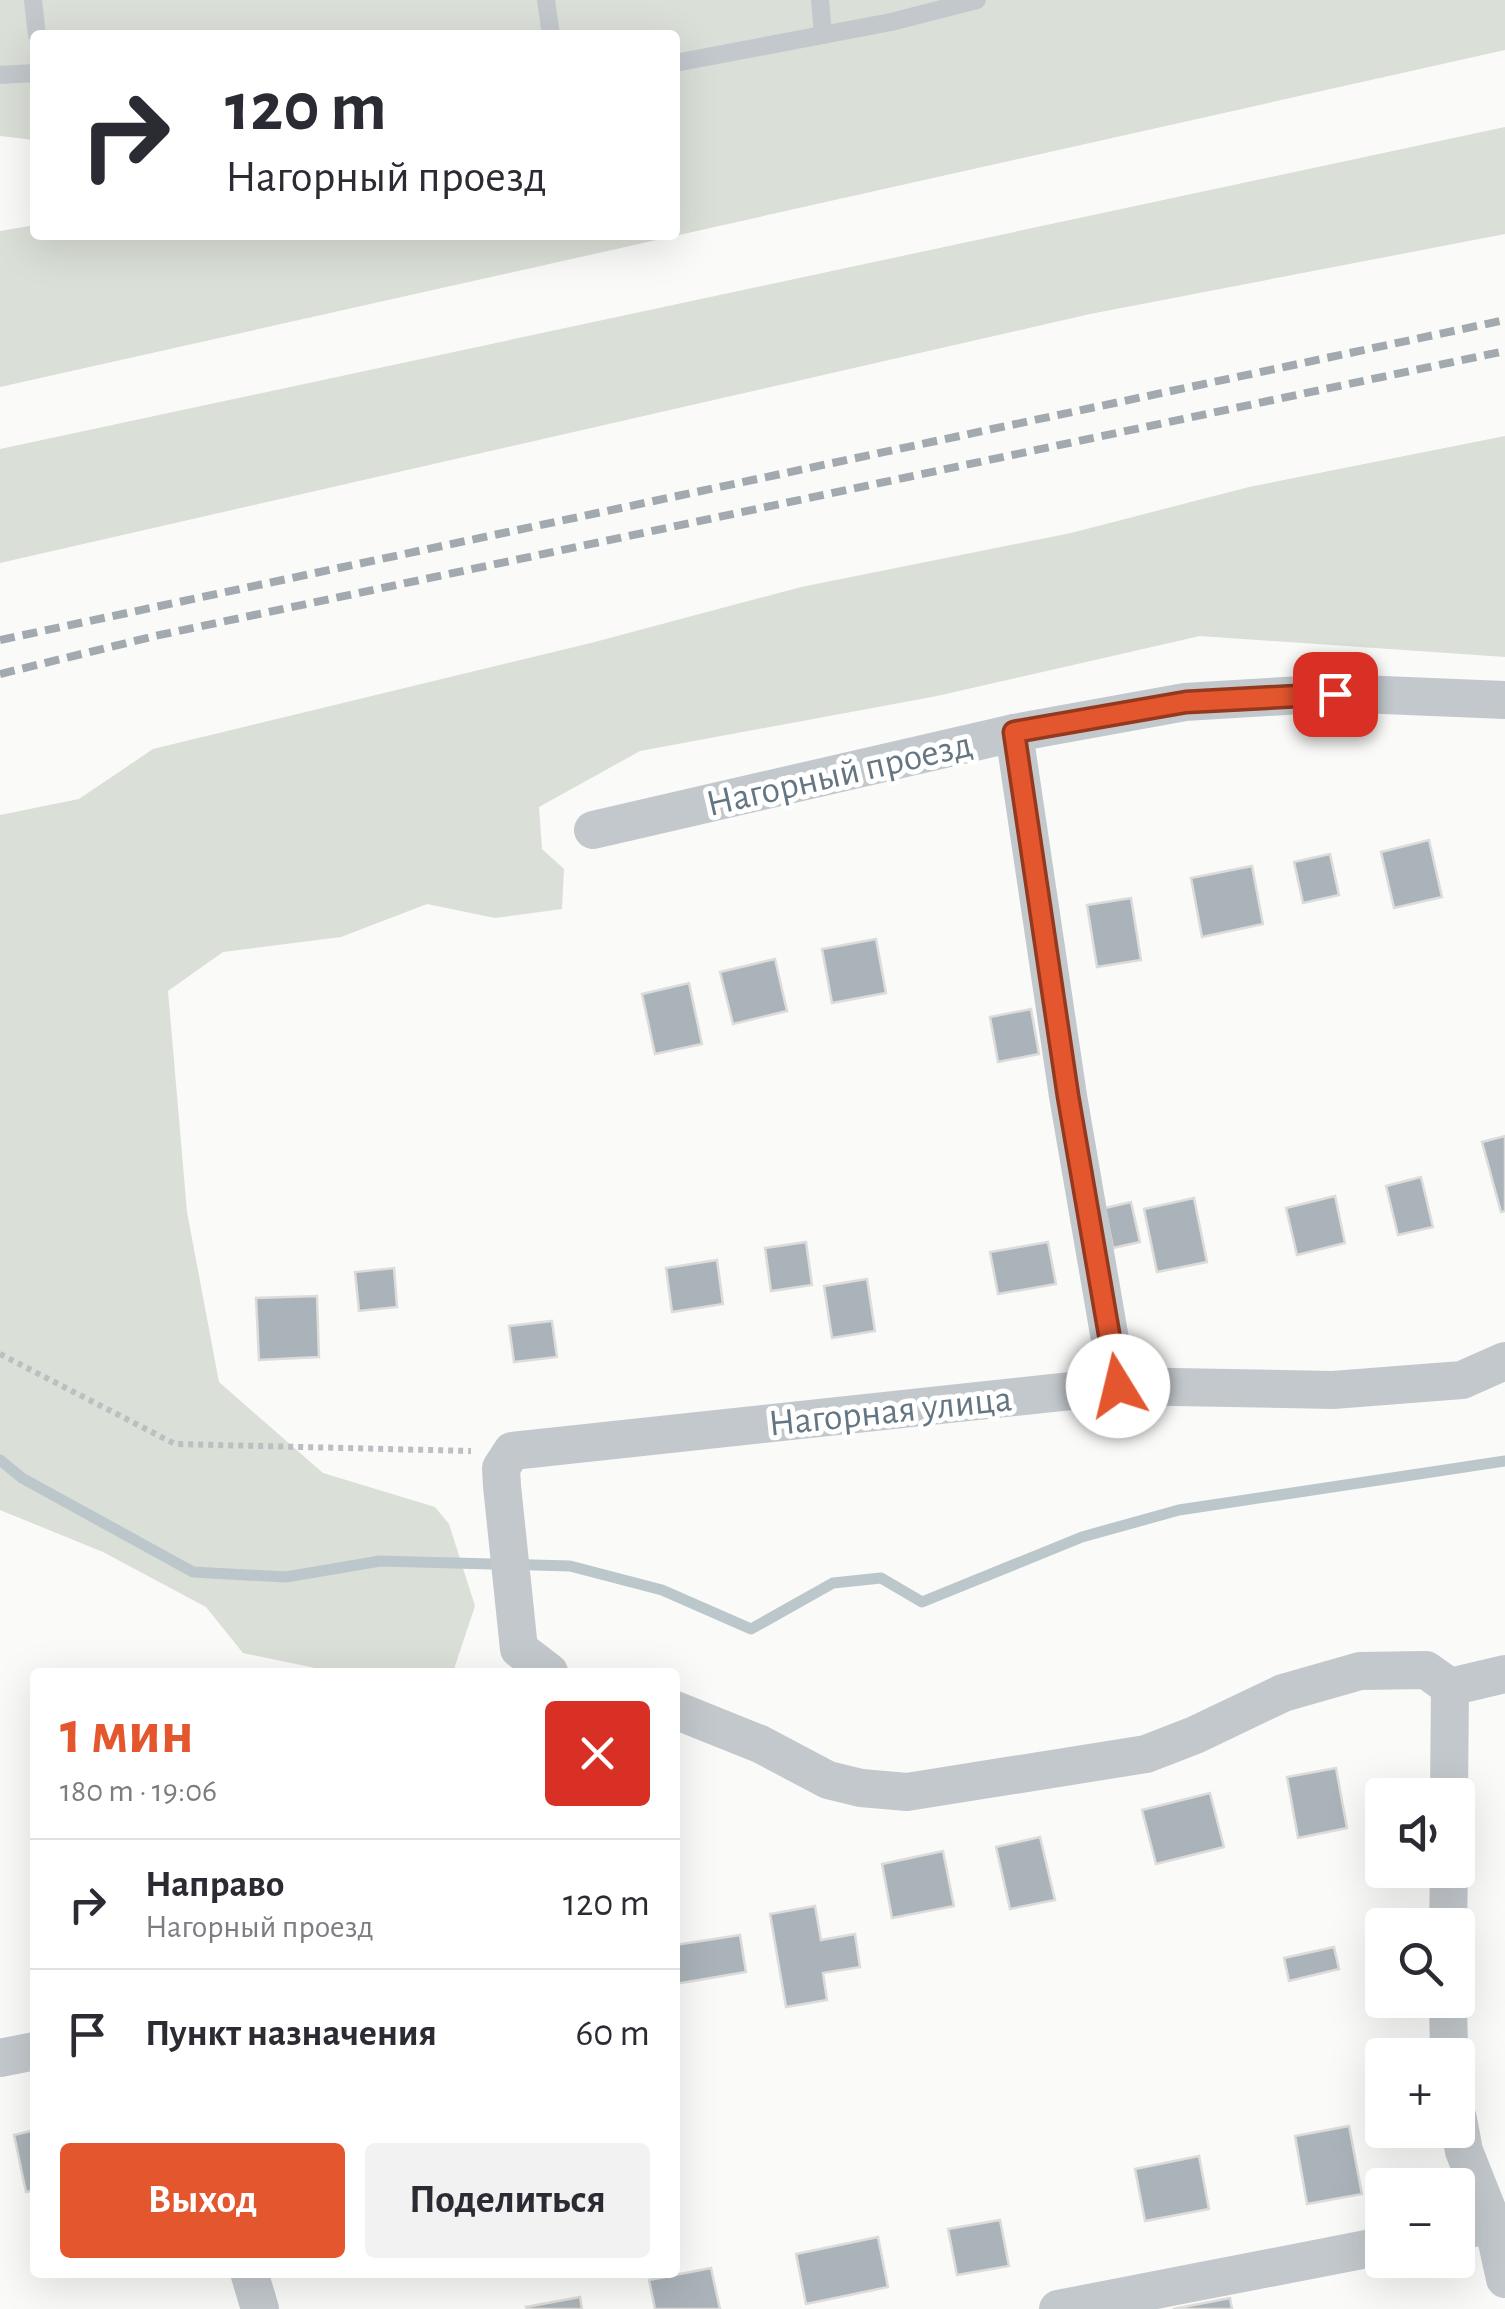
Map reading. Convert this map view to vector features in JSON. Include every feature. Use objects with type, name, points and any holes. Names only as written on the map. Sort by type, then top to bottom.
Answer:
[{"type":"street","name":"Нагорный проезд","points":[[593,830],[1014,732],[1186,702],[1335,694],[1505,700]]},
{"type":"street","points":[[1014,732],[1068,1096],[1118,1386]]},
{"type":"street","name":"Нагорная улица","points":[[512,1452],[1118,1386],[1334,1390],[1462,1380],[1505,1361]]},
{"type":"street","points":[[512,1452],[501,1468],[518,1648],[544,1668]]},
{"type":"street","points":[[680,1712],[760,1744],[828,1780],[907,1792],[1146,1754],[1283,1693],[1360,1671],[1426,1670],[1450,1687],[1505,1674]]},
{"type":"street","points":[[1449,1778],[1450,1687]]},
{"type":"street","points":[[0,2058],[30,2052]]},
{"type":"street","points":[[1463,2148],[1485,2226],[1505,2278]]},
{"type":"street","points":[[1058,2309],[1365,2249]]},
{"type":"street","points":[[251,2278],[260,2309]]},
{"type":"lane","points":[[33,0],[36,30]]},
{"type":"lane","points":[[546,0],[550,30]]},
{"type":"lane","points":[[820,0],[823,35]]},
{"type":"lane","points":[[680,62],[891,22],[977,0]]},
{"type":"lane","points":[[0,75],[30,73]]},
{"type":"path","points":[[0,1354],[175,1444],[512,1452]]},
{"type":"shaded area","points":[[0,0],[1505,0],[1505,50],[680,235],[680,30],[30,30],[30,139],[0,136]]},
{"type":"shaded area","points":[[1505,127],[1505,234],[1090,314],[0,563],[0,449]]},
{"type":"shaded area","points":[[30,226],[30,240],[656,240],[0,387],[0,231]]},
{"type":"shaded area","points":[[1505,436],[1505,657],[1200,636],[937,696],[640,751],[539,807],[542,849],[564,869],[562,909],[495,918],[427,904],[341,937],[223,952],[168,991],[187,1212],[219,1382],[323,1473],[435,1507],[449,1524],[475,1606],[454,1668],[315,1668],[243,1653],[206,1607],[103,1552],[0,1510],[0,815],[79,799],[153,749],[591,643],[801,587],[1071,533],[1249,487]]},
{"type":"building","points":[[1429,840],[1442,897],[1394,908],[1381,852]]},
{"type":"building","points":[[1330,854],[1339,895],[1303,903],[1294,862]]},
{"type":"building","points":[[1252,866],[1263,924],[1202,937],[1191,878]]},
{"type":"building","points":[[1131,898],[1141,960],[1097,967],[1087,905]]},
{"type":"building","points":[[876,939],[886,993],[832,1003],[822,949]]},
{"type":"building","points":[[775,959],[787,1011],[733,1024],[720,972]]},
{"type":"building","points":[[689,983],[702,1044],[655,1054],[642,994]]},
{"type":"building","points":[[1031,1009],[1039,1054],[998,1062],[990,1017]]},
{"type":"building","points":[[1505,1136],[1505,1211],[1501,1212],[1482,1142]]},
{"type":"building","points":[[1421,1177],[1433,1227],[1398,1235],[1386,1186]]},
{"type":"building","points":[[1335,1196],[1345,1243],[1297,1255],[1286,1208]]},
{"type":"building","points":[[1194,1198],[1207,1262],[1157,1272],[1144,1209]]},
{"type":"building","points":[[1131,1202],[1140,1242],[1113,1248],[1105,1208]]},
{"type":"building","points":[[806,1242],[812,1285],[771,1291],[765,1248]]},
{"type":"building","points":[[1048,1242],[1056,1284],[998,1294],[990,1252]]},
{"type":"building","points":[[717,1260],[723,1304],[672,1312],[666,1268]]},
{"type":"building","points":[[394,1268],[397,1307],[359,1311],[355,1272]]},
{"type":"building","points":[[867,1279],[875,1331],[832,1338],[824,1286]]},
{"type":"building","points":[[317,1296],[319,1357],[259,1360],[256,1298]]},
{"type":"building","points":[[552,1321],[557,1357],[514,1362],[509,1326]]},
{"type":"building","points":[[1336,1768],[1347,1828],[1298,1838],[1287,1777]]},
{"type":"building","points":[[1210,1793],[1224,1847],[1156,1864],[1142,1810]]},
{"type":"building","points":[[1040,1837],[1055,1900],[1010,1909],[996,1847]]},
{"type":"building","points":[[943,1851],[954,1906],[892,1918],[882,1864]]},
{"type":"building","points":[[815,1906],[821,1940],[855,1934],[860,1967],[823,1973],[827,2000],[786,2007],[770,1914]]},
{"type":"building","points":[[740,1935],[746,1972],[680,1983],[680,1944]]},
{"type":"building","points":[[1334,1947],[1339,1969],[1289,1981],[1284,1958]]},
{"type":"building","points":[[1349,2126],[1362,2194],[1307,2204],[1295,2136]]},
{"type":"building","points":[[30,2131],[30,2191],[26,2192],[14,2135]]},
{"type":"building","points":[[1199,2156],[1209,2209],[1145,2221],[1135,2169]]},
{"type":"building","points":[[1000,2220],[1009,2266],[957,2275],[948,2229]]},
{"type":"building","points":[[878,2237],[888,2287],[806,2304],[796,2254]]},
{"type":"building","points":[[711,2268],[720,2309],[655,2309],[649,2280],[680,2278],[680,2274]]},
{"type":"building","points":[[580,2297],[582,2309],[526,2307]]},
{"type":"building","points":[[1230,2298],[1232,2309],[1173,2309]]},
{"type":"waterway","points":[[0,1460],[22,1478],[193,1572],[286,1577],[380,1561],[570,1566],[662,1590],[751,1629],[833,1583],[881,1578],[922,1602],[1082,1537],[1179,1510],[1505,1461]]},
{"type":"railway","points":[[0,640],[1505,320]]},
{"type":"railway","points":[[0,674],[155,636],[1505,351]]},
{"type":"route","points":[[1118,1386],[1068,1096],[1014,732],[1186,702],[1335,694]]}]
